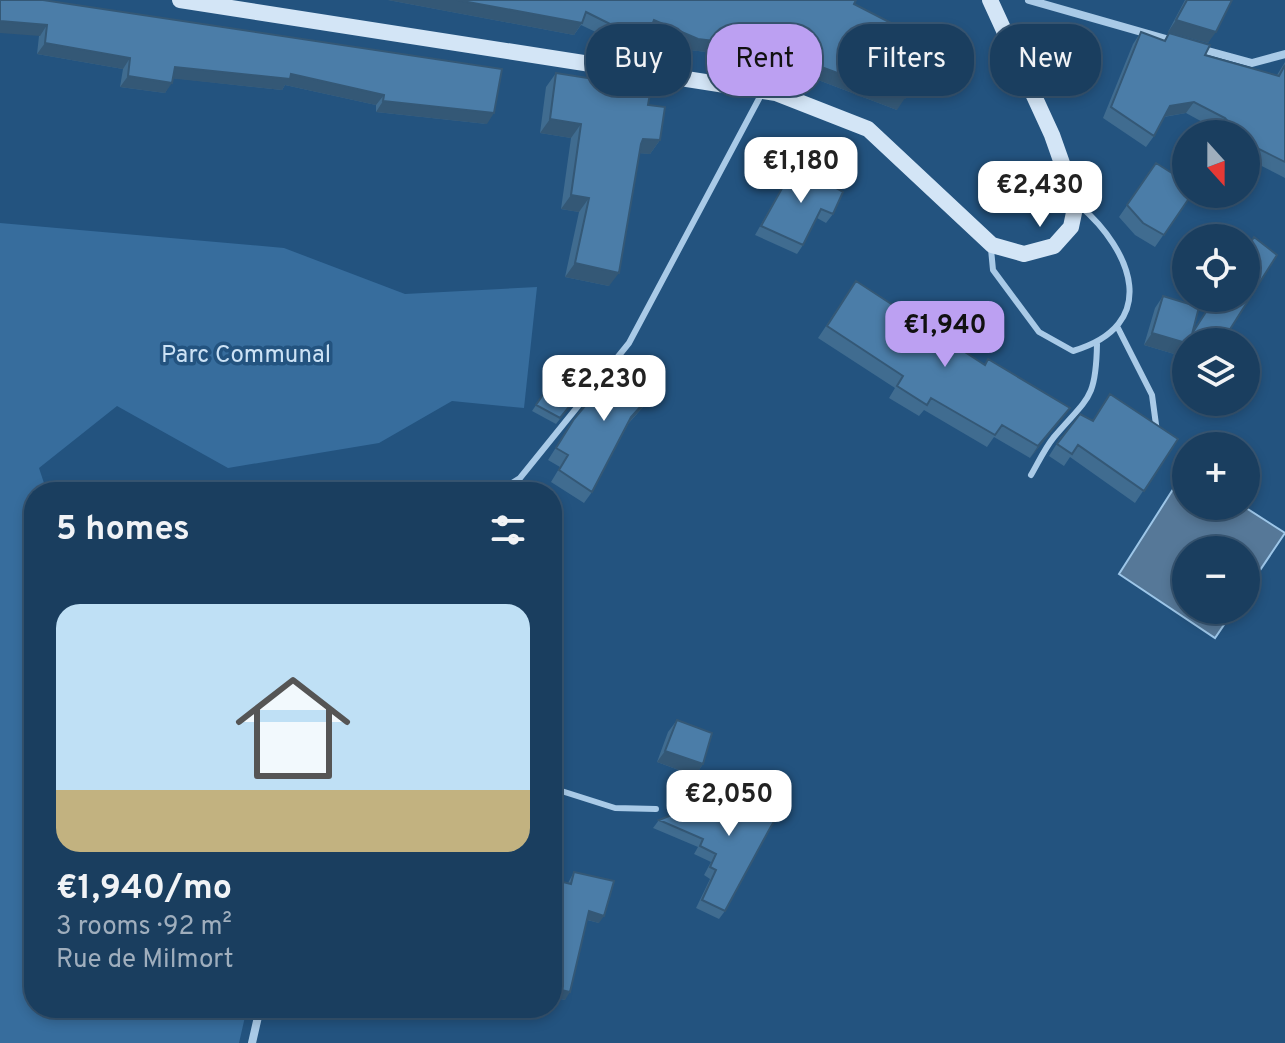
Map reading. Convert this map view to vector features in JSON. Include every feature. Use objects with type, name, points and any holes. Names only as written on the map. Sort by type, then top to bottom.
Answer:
[{"type":"street","points":[[180,0],[707,81]]},
{"type":"street","points":[[780,96],[868,129],[990,242],[1024,254],[1054,246],[1071,227],[1076,203],[1052,135],[990,0]]},
{"type":"street","points":[[1029,0],[1178,42]]},
{"type":"street","points":[[1193,47],[1252,63],[1285,54]]},
{"type":"street","points":[[252,1043],[258,1018]]},
{"type":"lane","points":[[514,482],[629,343],[761,96]]},
{"type":"lane","points":[[990,242],[993,270],[1039,332],[1073,351],[1097,344],[1125,319],[1132,286],[1100,223],[1076,203]]},
{"type":"lane","points":[[1118,328],[1152,395],[1158,434]]},
{"type":"lane","points":[[1031,475],[1055,436],[1088,401],[1097,376],[1097,344]]},
{"type":"lane","points":[[562,791],[615,808],[656,809]]},
{"type":"green space","name":"Parc Communal","points":[[0,223],[284,248],[405,294],[537,287],[524,408],[452,401],[379,443],[228,468],[117,406],[39,468],[44,482],[24,482],[24,1018],[245,1018],[239,1043],[0,1043]]},
{"type":"shaded area","points":[[1172,491],[1172,520],[1260,520],[1260,517],[1285,533],[1260,570],[1260,536],[1172,536],[1172,609],[1119,574]]},
{"type":"shaded area","points":[[1194,624],[1224,624],[1215,638]]},
{"type":"building","points":[[0,0],[43,0],[502,69],[494,113],[383,101],[384,95],[291,74],[290,79],[175,67],[172,83],[128,76],[130,58],[45,43],[47,25],[0,21]]},
{"type":"building","points":[[457,0],[856,0],[854,4],[893,24],[838,24],[838,73],[822,67],[822,24],[707,24],[707,40],[691,36],[691,24],[663,24],[654,20],[652,24],[610,24],[586,12],[582,23]]},
{"type":"building","points":[[1187,0],[1232,0],[1216,32],[1176,20]]},
{"type":"building","points":[[1141,32],[1165,41],[1169,33],[1210,45],[1205,55],[1279,76],[1285,65],[1285,162],[1260,150],[1260,120],[1227,120],[1194,102],[1170,106],[1154,136],[1111,107]]},
{"type":"building","points":[[556,73],[586,78],[586,96],[650,96],[648,105],[665,107],[660,140],[643,139],[641,144],[619,273],[575,263],[589,198],[571,195],[581,124],[550,119]]},
{"type":"building","points":[[1156,163],[1172,173],[1172,208],[1182,208],[1164,235],[1143,223],[1127,205]]},
{"type":"building","points":[[795,165],[843,192],[833,214],[821,209],[803,245],[761,226]]},
{"type":"building","points":[[1260,242],[1277,255],[1260,282]]},
{"type":"building","points":[[856,281],[985,365],[988,359],[1070,408],[1038,446],[1002,425],[995,435],[931,398],[927,405],[897,386],[903,376],[827,326]]},
{"type":"building","points":[[1163,296],[1172,299],[1172,312],[1198,312],[1194,328],[1172,328],[1172,339],[1152,333]]},
{"type":"building","points":[[1206,312],[1241,312],[1231,328],[1196,328]]},
{"type":"building","points":[[626,357],[660,385],[631,417],[592,492],[559,470],[568,455],[556,448],[574,419]]},
{"type":"building","points":[[557,374],[582,391],[560,418],[536,405]]},
{"type":"building","points":[[1110,394],[1172,435],[1172,448],[1144,491],[1078,445],[1072,454],[1057,444],[1080,414],[1093,421]]},
{"type":"building","points":[[677,720],[712,733],[703,764],[665,751]]},
{"type":"building","points":[[722,795],[733,801],[789,796],[725,911],[702,900],[716,870],[710,867],[716,854],[700,846],[703,839],[659,820]]},
{"type":"building","points":[[574,872],[614,881],[604,916],[589,911],[570,992],[562,990],[562,886],[563,882],[571,884]]}]
